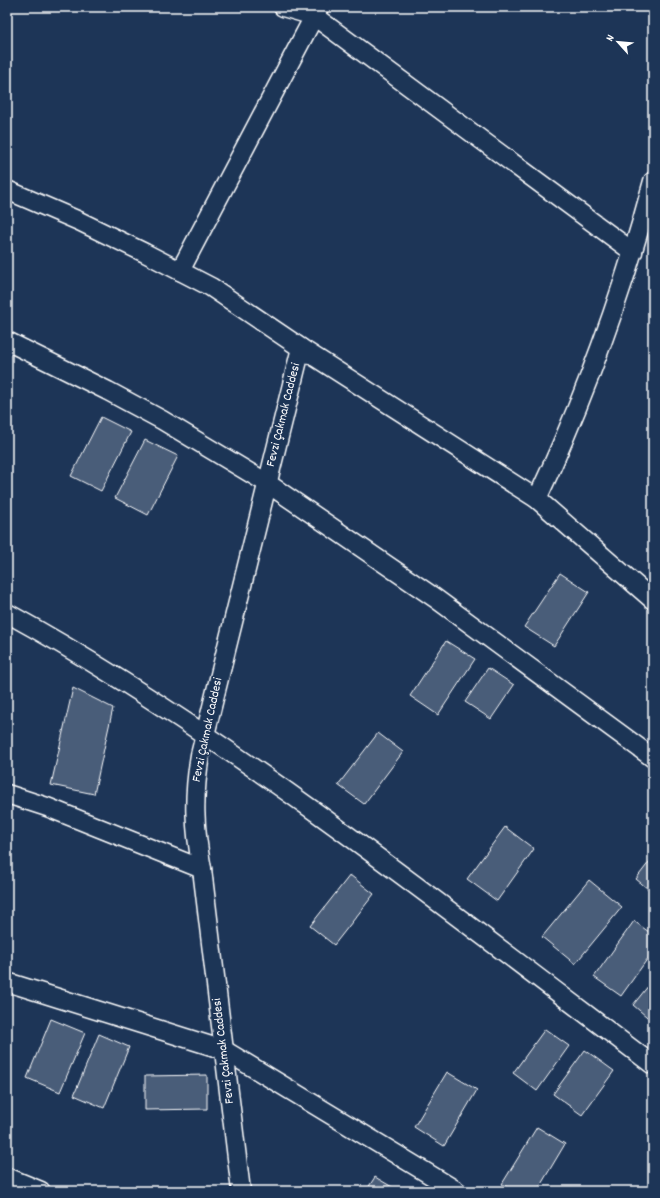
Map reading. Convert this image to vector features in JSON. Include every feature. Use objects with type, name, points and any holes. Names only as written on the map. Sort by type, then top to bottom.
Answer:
[{"type":"street","points":[[283,7],[317,12],[633,252]]},
{"type":"street","points":[[180,271],[317,12]]},
{"type":"street","points":[[537,499],[562,447],[607,333],[633,252],[653,181]]},
{"type":"street","points":[[7,190],[79,221],[211,287],[301,348],[537,499],[653,600]]},
{"type":"street","points":[[7,341],[155,416],[215,450],[267,483],[435,598],[653,758]]},
{"type":"street","name":"Fevzi Çakmak Caddesi","points":[[241,1191],[195,821],[195,797],[200,755],[301,348]]},
{"type":"street","points":[[7,613],[142,692],[309,807],[440,903],[653,1065]]},
{"type":"street","points":[[7,794],[47,807],[202,869]]},
{"type":"street","points":[[7,982],[224,1050],[457,1191]]},
{"type":"street","points":[[7,1177],[42,1191]]},
{"type":"building","points":[[101,417],[131,432],[101,491],[71,476]]},
{"type":"building","points":[[145,440],[178,456],[148,515],[115,498]]},
{"type":"building","points":[[560,573],[589,592],[554,646],[524,627]]},
{"type":"building","points":[[446,641],[475,659],[438,715],[410,696]]},
{"type":"building","points":[[488,668],[514,685],[491,719],[465,702]]},
{"type":"building","points":[[73,688],[113,708],[94,794],[51,785]]},
{"type":"building","points":[[378,733],[403,752],[364,804],[338,785]]},
{"type":"building","points":[[505,827],[534,849],[497,901],[467,879]]},
{"type":"building","points":[[653,857],[653,893],[636,879]]},
{"type":"building","points":[[350,875],[374,894],[334,945],[310,926]]},
{"type":"building","points":[[589,880],[622,907],[575,964],[542,937]]},
{"type":"building","points":[[634,921],[653,935],[653,951],[621,996],[594,977]]},
{"type":"building","points":[[653,980],[653,1022],[633,1005]]},
{"type":"building","points":[[51,1019],[85,1033],[60,1092],[27,1078]]},
{"type":"building","points":[[545,1029],[569,1046],[537,1091],[513,1073]]},
{"type":"building","points":[[99,1034],[129,1047],[104,1108],[74,1095]]},
{"type":"building","points":[[585,1050],[614,1071],[582,1115],[553,1094]]},
{"type":"building","points":[[447,1072],[477,1090],[444,1146],[414,1127]]},
{"type":"building","points":[[207,1075],[207,1109],[145,1110],[145,1076]]},
{"type":"building","points":[[537,1127],[565,1144],[537,1191],[513,1191],[502,1184]]},
{"type":"building","points":[[375,1177],[399,1191],[366,1191]]}]
